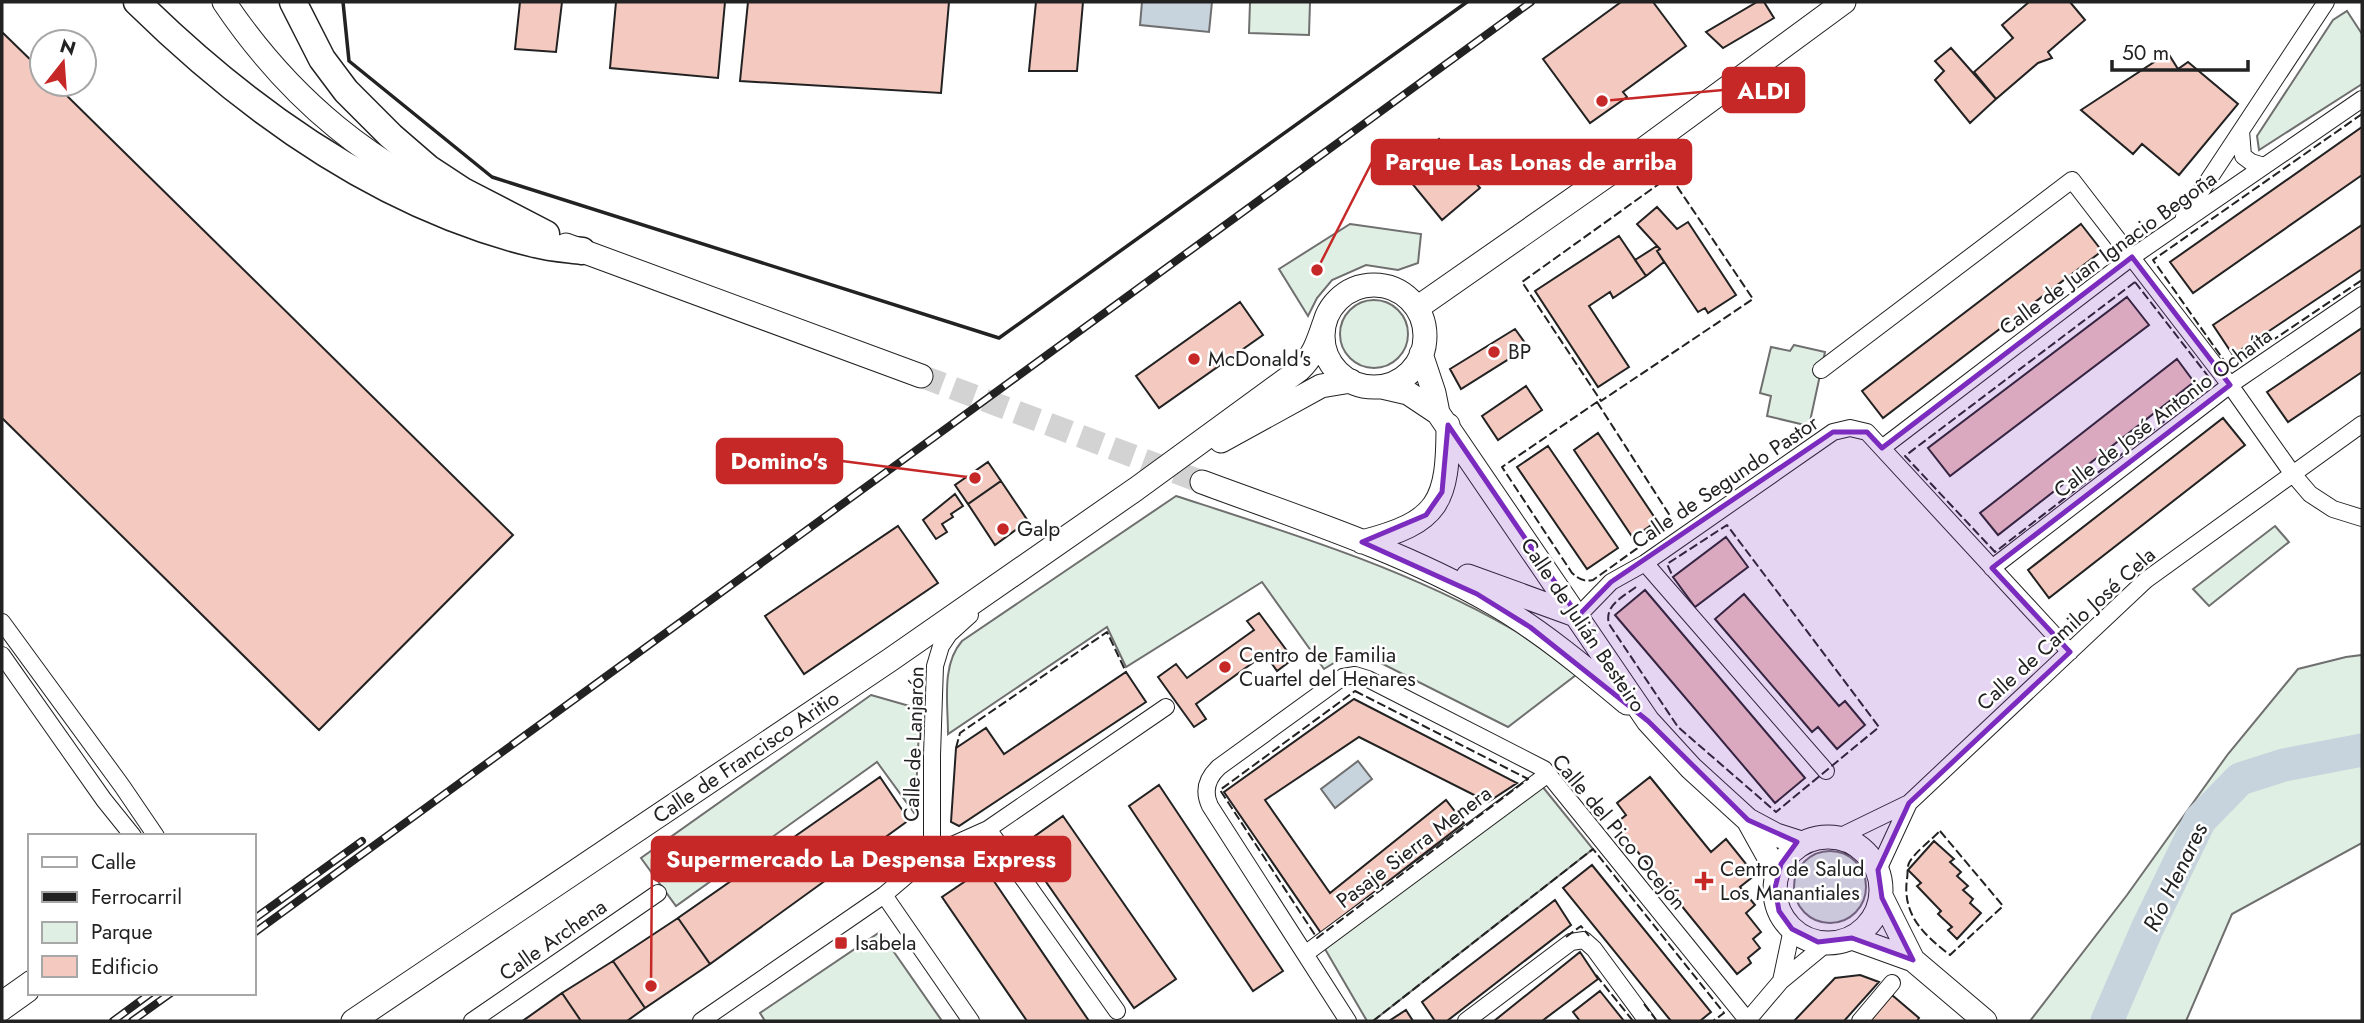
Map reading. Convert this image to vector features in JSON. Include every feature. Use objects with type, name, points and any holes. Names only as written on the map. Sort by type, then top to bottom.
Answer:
[{"type":"main road","points":[[137,2],[230,86],[276,120],[351,168],[478,228],[536,245],[582,251]]},
{"type":"main road","points":[[224,2],[286,79],[329,121],[376,158],[431,190],[582,251],[921,376]]},
{"type":"main road","points":[[293,2],[322,60],[346,91],[428,168],[506,215],[582,251]]},
{"type":"main road","points":[[1417,309],[1622,165],[1844,2]]},
{"type":"main road","points":[[1365,285],[1385,286],[1403,294],[1417,309],[1424,325],[1424,344],[1410,373],[1397,382],[1382,387],[1351,382],[1337,372],[1327,358],[1322,341],[1324,324],[1332,306],[1346,292],[1365,285]]},
{"type":"main road","name":"Calle de Francisco Aritio","points":[[354,1021],[890,660],[1136,489],[1299,370],[1316,348],[1324,324]]},
{"type":"main road","name":"Calle de Julián Besteiro","points":[[1421,354],[1443,419],[1648,720],[1691,768],[1748,820],[1776,835],[1801,843]]},
{"type":"main road","name":"Calle de Francisco Aritio","points":[[1136,489],[1311,391],[1328,385],[1351,382]]},
{"type":"main road","name":"Calle de Julián Besteiro","points":[[1382,387],[1408,393],[1443,419]]},
{"type":"main road","points":[[1362,542],[1415,524],[1435,504],[1446,479],[1443,419]]},
{"type":"main road","points":[[1202,481],[1362,542],[1444,578],[1501,608],[1559,647],[1648,720]]},
{"type":"main road","points":[[1362,542],[1402,551],[1578,616]]},
{"type":"main road","name":"Calle de Julián Besteiro","points":[[1748,820],[1776,877]]},
{"type":"main road","points":[[1826,836],[1839,837],[1856,843],[1869,855],[1882,883],[1882,898],[1872,922],[1852,938],[1827,943],[1808,939],[1793,929],[1779,911],[1776,877],[1781,863],[1801,843],[1826,836]]},
{"type":"main road","points":[[1882,898],[1913,960]]},
{"type":"main road","points":[[1852,938],[1913,960],[1985,1021]]},
{"type":"street","points":[[2178,225],[2326,2]]},
{"type":"street","name":"Calle de Juan Ignacio Begoña","points":[[1882,448],[2132,257],[2362,99]]},
{"type":"street","points":[[2242,131],[2243,156],[2264,166]]},
{"type":"street","points":[[1821,370],[2072,180],[2230,385],[2309,494],[2333,509],[2362,518]]},
{"type":"street","name":"Calle de José Antonio Ochaíta","points":[[1992,568],[2230,385],[2362,295]]},
{"type":"street","name":"Calle de Camilo José Cela","points":[[1839,837],[1909,803],[2146,580],[2362,424]]},
{"type":"street","name":"Calle de Segundo Pastor","points":[[1578,616],[1611,582],[1645,563],[1833,432],[1850,428],[1867,432],[2070,652]]},
{"type":"street","points":[[1645,563],[1826,771]]},
{"type":"street","name":"Calle de Lanjarón","points":[[932,854],[932,722],[935,666],[948,634],[969,617],[988,590]]},
{"type":"street","points":[[2,622],[155,834]]},
{"type":"street","points":[[2,655],[104,800],[131,834]]},
{"type":"street","name":"Calle del Pico Ocejón","points":[[1348,1021],[1208,802],[1206,792],[1209,778],[1219,767],[1343,677],[1355,675],[1540,765],[1748,1021]]},
{"type":"street","points":[[701,1021],[884,895],[932,854],[988,829],[1166,707]]},
{"type":"street","name":"Pasaje Sierra Menera","points":[[1305,954],[1548,774]]},
{"type":"street","name":"Calle de Camilo José Cela","points":[[1878,870],[1909,803]]},
{"type":"street","points":[[988,829],[1117,1011]]},
{"type":"street","name":"Calle Archena","points":[[471,1021],[658,893]]},
{"type":"street","points":[[884,895],[971,1021]]},
{"type":"street","points":[[1782,981],[1793,929]]},
{"type":"street","points":[[1465,1021],[1570,942],[1584,940],[1594,949],[1647,1021]]},
{"type":"street","points":[[1748,1021],[1782,981],[1827,943]]},
{"type":"street","points":[[2,999],[28,980]]},
{"type":"street","points":[[1860,1021],[1892,983]]},
{"type":"street","points":[[2,1013],[28,994]]},
{"type":"highlighted area","points":[[2132,257],[2230,385],[1992,568],[2070,652],[1909,803],[1878,870],[1882,898],[1913,960],[1852,938],[1818,942],[1792,929],[1779,911],[1775,888],[1781,864],[1797,842],[1748,820],[1648,721],[1530,627],[1477,594],[1362,542],[1426,515],[1442,492],[1448,425],[1578,616],[1611,582],[1833,432],[1867,432],[1882,448]]},
{"type":"green space","points":[[1250,2],[1310,2],[1309,35],[1249,33]]},
{"type":"green space","points":[[2347,11],[2362,34],[2362,84],[2259,150],[2257,136],[2333,20]]},
{"type":"green space","points":[[1350,224],[1421,234],[1418,263],[1398,270],[1366,265],[1332,280],[1317,298],[1308,316],[1279,269]]},
{"type":"green space","points":[[1374,300],[1387,303],[1398,310],[1405,321],[1408,334],[1405,347],[1398,358],[1387,365],[1374,368],[1361,365],[1350,358],[1343,347],[1340,334],[1343,321],[1350,310],[1361,303]]},
{"type":"green space","points":[[1794,345],[1825,352],[1809,426],[1767,416],[1771,396],[1760,393],[1771,347],[1790,351]]},
{"type":"green space","points":[[1176,496],[1346,553],[1430,587],[1519,633],[1576,675],[1508,727],[1369,657],[1342,658],[1324,669],[1262,582],[1126,667],[1107,627],[948,734],[948,673],[955,651],[962,641]]},
{"type":"green space","points":[[2275,526],[2289,542],[2209,606],[2193,589]]},
{"type":"green space","points":[[2362,655],[2362,843],[2232,914],[2186,1021],[2030,1021],[2127,895],[2228,754],[2298,669]]},
{"type":"green space","points":[[871,695],[920,709],[915,814],[877,762],[676,906],[641,858]]},
{"type":"green space","points":[[1542,786],[1593,849],[1373,1021],[1367,1021],[1325,949]]},
{"type":"green space","points":[[1837,851],[1856,861],[1864,873],[1864,901],[1856,913],[1844,921],[1823,923],[1804,913],[1796,901],[1794,880],[1804,861],[1816,853]]},
{"type":"green space","points":[[880,932],[942,1021],[765,1021],[760,1013]]},
{"type":"shaded area","points":[[1142,2],[1212,2],[1209,32],[1140,25]]},
{"type":"shaded area","points":[[1358,761],[1372,779],[1335,808],[1321,789]]},
{"type":"building","points":[[520,2],[562,2],[556,52],[515,49]]},
{"type":"building","points":[[616,2],[725,2],[718,78],[610,68]]},
{"type":"building","points":[[748,2],[949,2],[941,93],[740,81]]},
{"type":"building","points":[[1036,2],[1083,2],[1077,71],[1029,71]]},
{"type":"building","points":[[1621,2],[1653,2],[1686,46],[1623,92],[1627,97],[1590,123],[1543,59]]},
{"type":"building","points":[[1757,2],[1764,2],[1774,18],[1723,48],[1706,32]]},
{"type":"building","points":[[2029,2],[2070,2],[2085,20],[2048,52],[2052,58],[2038,63],[1996,99],[1974,72],[2013,38],[2002,25]]},
{"type":"building","points":[[2,32],[28,57],[28,98],[69,98],[513,535],[319,730],[2,418]]},
{"type":"building","points":[[1951,48],[1996,99],[1970,123],[1935,80],[1944,71],[1935,61]]},
{"type":"building","points":[[2168,53],[2178,69],[2188,62],[2238,104],[2179,175],[2142,144],[2133,154],[2081,110]]},
{"type":"building","points":[[2362,127],[2362,175],[2193,293],[2170,262]]},
{"type":"building","points":[[1439,139],[1480,188],[1442,220],[1401,170]]},
{"type":"building","points":[[1657,207],[1677,229],[1688,222],[1736,295],[1708,313],[1705,308],[1698,312],[1657,251],[1660,249],[1637,224]]},
{"type":"building","points":[[2081,224],[2102,251],[1883,418],[1862,391]]},
{"type":"building","points":[[2362,225],[2362,269],[2233,355],[2213,325]]},
{"type":"building","points":[[1619,236],[1646,276],[1613,298],[1610,292],[1589,306],[1629,367],[1598,387],[1535,291]]},
{"type":"building","points":[[1657,246],[1664,262],[1646,276],[1635,260]]},
{"type":"building","points":[[2127,297],[2149,325],[1950,476],[1928,448]]},
{"type":"building","points":[[1240,302],[1263,335],[1159,408],[1136,376]]},
{"type":"building","points":[[2362,328],[2362,372],[2288,422],[2267,392]]},
{"type":"building","points":[[1515,329],[1528,347],[1461,389],[1450,369]]},
{"type":"building","points":[[2177,359],[2194,382],[1998,535],[1980,513]]},
{"type":"building","points":[[1526,386],[1542,410],[1498,440],[1482,416]]},
{"type":"building","points":[[2223,418],[2245,445],[2049,598],[2028,570]]},
{"type":"building","points":[[1598,433],[1657,521],[1633,538],[1574,450]]},
{"type":"building","points":[[1548,446],[1618,548],[1587,569],[1517,467]]},
{"type":"building","points":[[988,462],[1001,481],[968,504],[955,485]]},
{"type":"building","points":[[1001,481],[1028,521],[995,545],[968,504]]},
{"type":"building","points":[[955,494],[963,506],[942,524],[947,532],[936,539],[923,520]]},
{"type":"building","points":[[898,526],[938,583],[804,674],[765,616]]},
{"type":"building","points":[[1726,537],[1748,567],[1695,607],[1673,577]]},
{"type":"building","points":[[1645,590],[1805,778],[1775,803],[1615,615]]},
{"type":"building","points":[[1744,594],[1839,706],[1845,701],[1865,725],[1837,749],[1818,727],[1812,732],[1715,619]]},
{"type":"building","name":"Centro de Familia Cuartel del Henares","points":[[1259,613],[1293,659],[1277,671],[1265,654],[1196,704],[1206,719],[1194,727],[1158,677],[1176,664],[1187,678],[1254,630],[1247,621]]},
{"type":"building","points":[[1126,672],[1146,702],[959,826],[951,822],[956,748],[986,728],[1004,754]]},
{"type":"building","points":[[1354,699],[1517,783],[1488,802],[1359,737],[1265,800],[1330,893],[1446,800],[1464,823],[1321,933],[1224,792]]},
{"type":"building","points":[[880,777],[909,820],[710,964],[678,918]]},
{"type":"building","name":"Centro de Salud Los Manantiales","points":[[1650,777],[1711,852],[1726,839],[1755,875],[1740,887],[1755,905],[1746,913],[1761,932],[1753,939],[1760,948],[1748,958],[1751,963],[1737,974],[1615,824],[1626,815],[1617,803]]},
{"type":"building","points":[[1159,785],[1283,971],[1253,991],[1129,806]]},
{"type":"building","points":[[1063,816],[1176,979],[1134,1008],[1021,846]]},
{"type":"building","points":[[1934,841],[1954,859],[1950,862],[1961,872],[1957,876],[1968,886],[1963,890],[1973,899],[1970,903],[1981,913],[1957,939],[1948,930],[1952,927],[1938,914],[1941,911],[1917,886],[1921,883],[1908,870]]},
{"type":"building","points":[[1592,865],[1711,1012],[1700,1021],[1671,1021],[1563,888]]},
{"type":"building","points":[[985,868],[1089,1021],[1027,1021],[942,897]]},
{"type":"building","points":[[1555,900],[1571,925],[1447,1021],[1435,1021],[1422,1002]]},
{"type":"building","points":[[678,918],[710,964],[645,1008],[613,961]]},
{"type":"building","points":[[1580,952],[1598,979],[1542,1021],[1494,1021]]},
{"type":"building","points":[[613,961],[645,1008],[627,1021],[581,1021],[562,993]]},
{"type":"building","points":[[1860,975],[1879,982],[1844,1021],[1794,1021],[1835,978]]},
{"type":"building","points":[[1600,991],[1624,1021],[1580,1021],[1573,1012]]},
{"type":"building","points":[[562,993],[581,1021],[524,1020]]},
{"type":"building","points":[[1892,995],[1919,1018],[1917,1021],[1869,1021]]},
{"type":"building","points":[[1406,1010],[1413,1021],[1389,1021]]},
{"type":"waterway","name":"Río Henares","points":[[2107,1021],[2147,929],[2200,820],[2240,779],[2284,765],[2362,750]]},
{"type":"tunnel","points":[[921,376],[1202,482]]},
{"type":"railway","points":[[256,932],[1531,2]]},
{"type":"railway","points":[[256,918],[362,841]]},
{"type":"railway","points":[[113,1021],[148,995]]},
{"type":"railway","points":[[132,1021],[168,995]]},
{"type":"fence","points":[[2362,114],[2153,260],[2230,369],[2362,280]]},
{"type":"fence","points":[[1670,176],[1753,299],[1601,401],[1522,282],[1670,176]]},
{"type":"fence","points":[[2135,282],[2211,380],[2209,387],[1995,552],[1905,456],[2135,282]]},
{"type":"fence","points":[[1597,402],[1674,522],[1593,580],[1586,581],[1572,573],[1502,467],[1597,402]]},
{"type":"fence","points":[[1636,587],[1612,607],[1608,617],[1609,624],[1678,727],[1776,812],[1879,727],[1727,525],[1667,564],[1673,577]]},
{"type":"fence","points":[[956,748],[960,733],[1107,632],[1126,672]]},
{"type":"fence","points":[[1355,691],[1528,779],[1317,938],[1220,790],[1355,691]]},
{"type":"fence","points":[[1940,831],[2003,906],[1950,955],[1917,923],[1906,892],[1911,859],[1940,831]]},
{"type":"fence","points":[[1373,1021],[1593,849],[1724,1013],[1713,1021]]},
{"type":"fence","points":[[1566,937],[1581,926],[1589,936]]},
{"type":"fence","points":[[1596,975],[1633,1021]]},
{"type":"fence","points":[[1644,1004],[1657,1021]]},
{"type":"wall","points":[[343,2],[349,61],[492,177],[999,338],[1467,2]]},
{"type":"place","name":"ALDI","points":[[1602,101]]},
{"type":"place","name":"Parque Las Lonas de arriba","points":[[1317,270]]},
{"type":"place","name":"BP","points":[[1494,352]]},
{"type":"place","name":"McDonald's","points":[[1194,359]]},
{"type":"place","name":"Domino's","points":[[975,478]]},
{"type":"place","name":"Galp","points":[[1003,529]]},
{"type":"place","name":"Centro de Familia Cuartel del Henares","points":[[1225,667]]},
{"type":"place","name":"Centro de Salud Los Manantiales","points":[[1704,881]]},
{"type":"place","name":"Isabela","points":[[841,943]]},
{"type":"place","name":"Supermercado La Despensa Express","points":[[651,986]]}]
